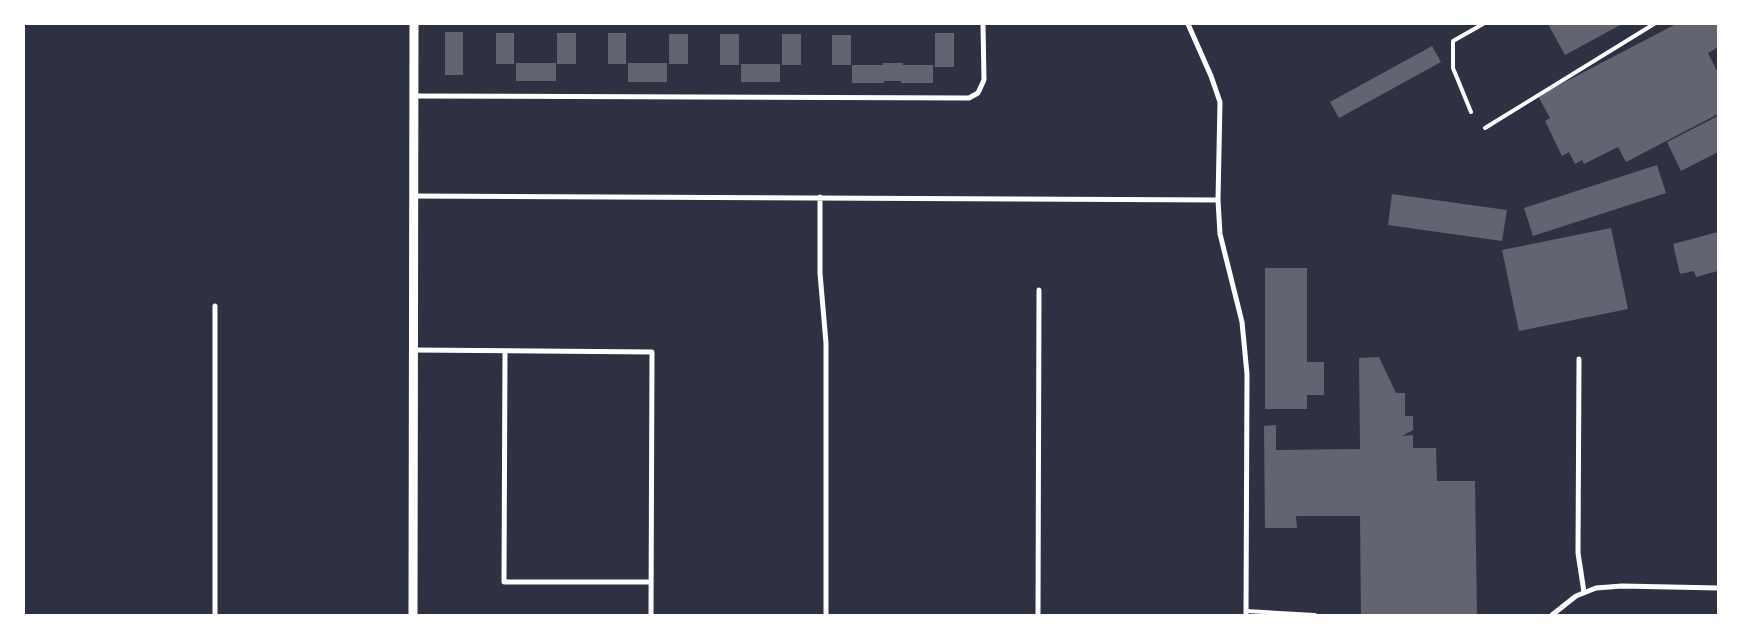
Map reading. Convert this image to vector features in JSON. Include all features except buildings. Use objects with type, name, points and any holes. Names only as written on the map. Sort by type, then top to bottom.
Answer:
[{"type":"street","points":[[413,615],[414,24]]},
{"type":"street","points":[[414,96],[964,99],[978,93],[984,80],[983,24]]},
{"type":"street","points":[[1188,24],[1211,76],[1220,102],[1218,200],[1220,234],[1242,322],[1247,374],[1246,613]]},
{"type":"street","points":[[413,196],[1218,200]]},
{"type":"street","points":[[820,198],[820,273],[826,343],[826,615]]},
{"type":"street","points":[[1038,615],[1039,290]]},
{"type":"street","points":[[215,306],[215,615]]},
{"type":"street","points":[[413,350],[652,352],[651,615]]},
{"type":"street","points":[[505,351],[504,582],[651,582]]},
{"type":"street","points":[[1579,359],[1578,553],[1584,592]]},
{"type":"street","points":[[1552,615],[1584,592],[1596,588],[1622,586],[1718,588]]},
{"type":"lane","points":[[1470,112],[1454,68],[1453,41],[1483,24]]},
{"type":"lane","points":[[1485,128],[1654,24]]},
{"type":"lane","points":[[1246,613],[1264,612],[1315,615]]}]
